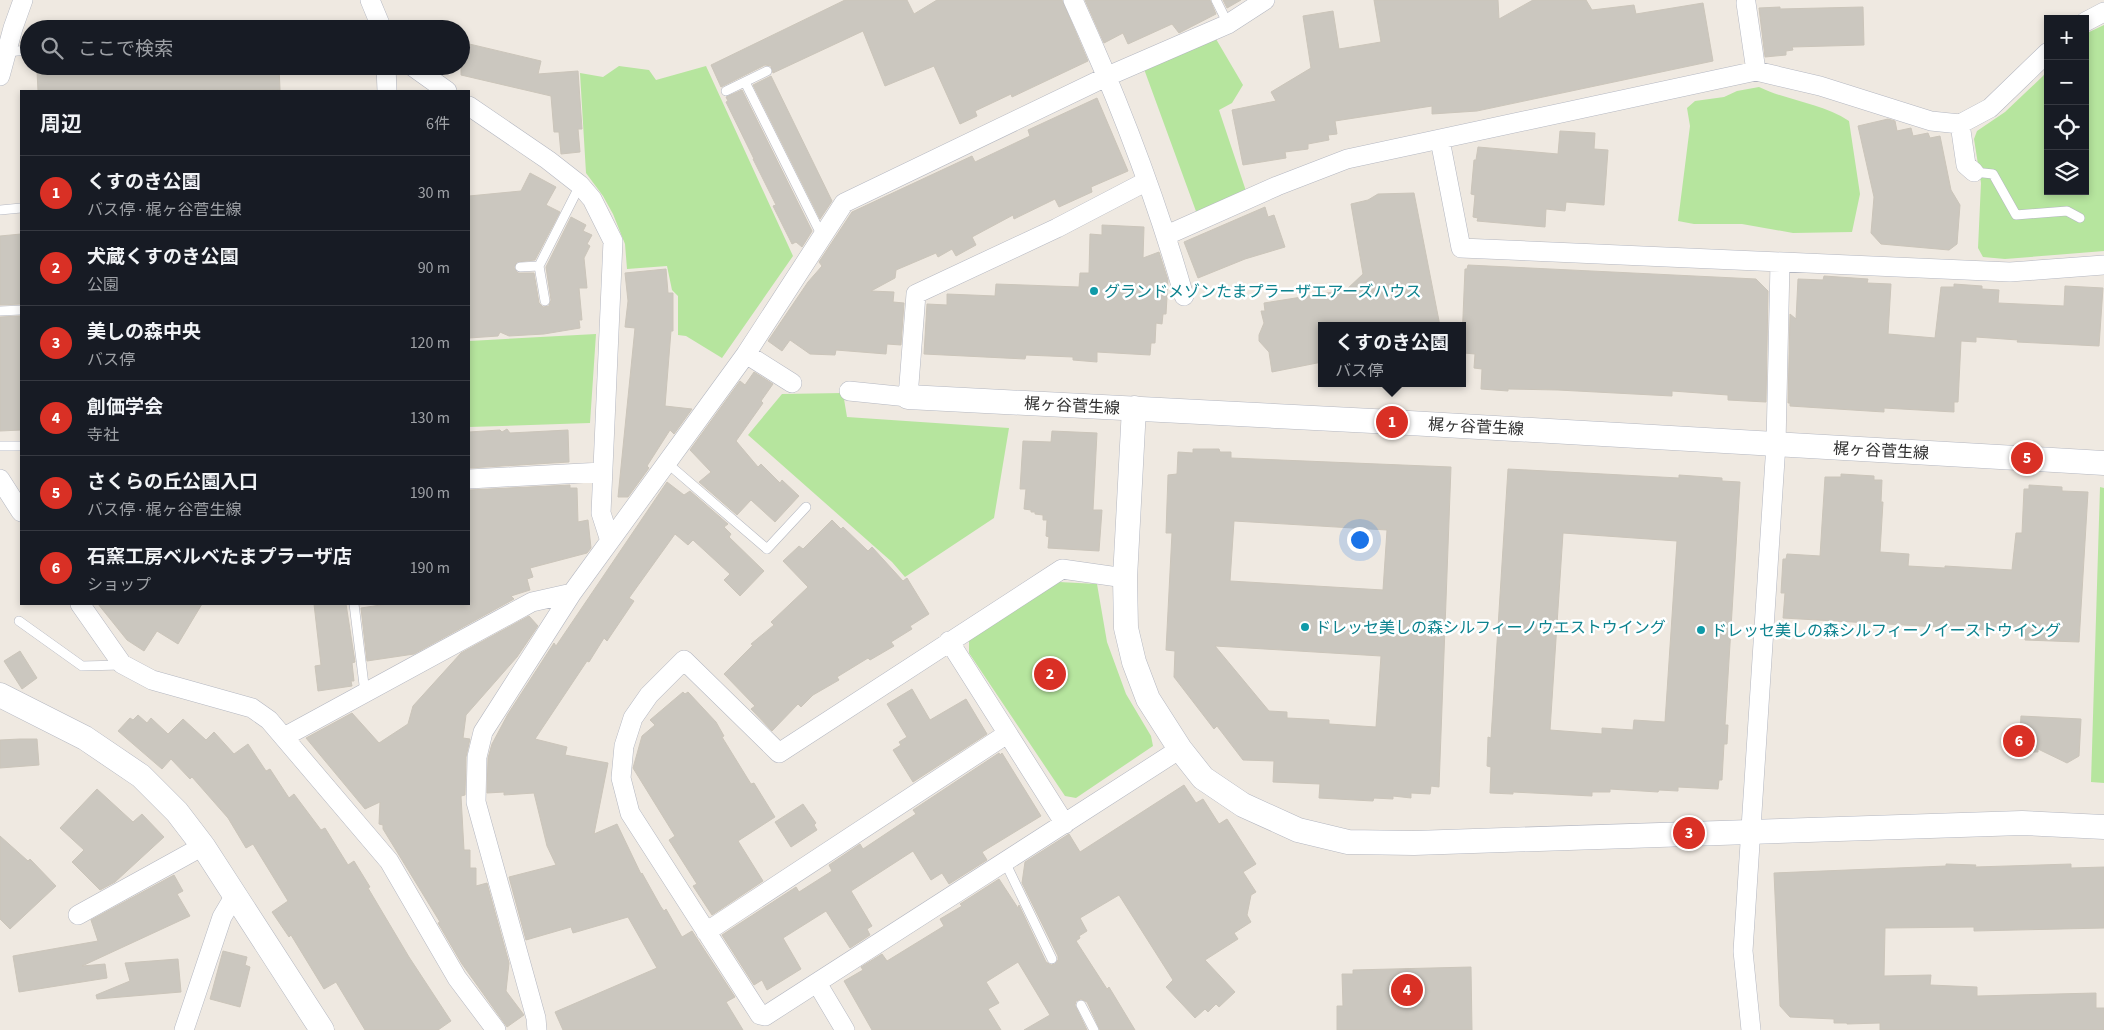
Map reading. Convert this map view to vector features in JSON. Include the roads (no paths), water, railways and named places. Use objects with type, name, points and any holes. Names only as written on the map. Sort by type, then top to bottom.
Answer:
[{"type":"street","points":[[0,76],[23,0]]},
{"type":"street","points":[[370,0],[378,20]]},
{"type":"street","points":[[1073,0],[1108,76],[1167,235],[1184,296]]},
{"type":"street","points":[[537,1030],[536,1018],[476,802],[477,757],[483,732],[572,593],[746,354],[844,203],[1108,76],[1228,24],[1265,0]]},
{"type":"street","points":[[1746,1],[1756,71]]},
{"type":"street","points":[[2089,20],[2104,12]]},
{"type":"street","points":[[1167,235],[1277,186],[1347,159],[1756,71],[1820,86],[1932,120],[1960,124],[1990,108],[2044,56]]},
{"type":"street","points":[[386,75],[387,90]]},
{"type":"street","points":[[425,75],[446,90]]},
{"type":"street","points":[[470,107],[548,160],[580,185],[592,199],[613,241],[601,513],[610,541]]},
{"type":"street","points":[[1960,124],[1966,166],[1974,172]]},
{"type":"street","points":[[1440,140],[1461,248],[2010,272],[2104,265]]},
{"type":"street","points":[[908,396],[916,294],[1056,228],[1147,181]]},
{"type":"street","points":[[1751,1030],[1743,951],[1776,444],[1780,263]]},
{"type":"street","points":[[746,354],[792,383]]},
{"type":"street","name":"梶ヶ谷菅生線","points":[[849,391],[908,396],[2104,463]]},
{"type":"street","points":[[1134,408],[1125,578],[1126,628],[1134,662],[1148,699],[1180,749],[1204,778],[1244,805],[1298,830],[1348,842],[1414,843],[2022,823],[2104,827]]},
{"type":"street","points":[[470,479],[602,472]]},
{"type":"street","points":[[0,479],[20,510]]},
{"type":"street","points":[[1125,578],[1062,568],[779,753],[684,660],[649,696],[633,718],[624,746],[621,778],[630,813],[760,1015],[766,1016],[1180,749]]},
{"type":"street","points":[[284,737],[532,602],[572,593]]},
{"type":"street","points":[[81,605],[122,664],[152,680],[252,708],[269,720],[389,861],[457,978],[496,1030]]},
{"type":"street","points":[[949,641],[1065,824]]},
{"type":"street","points":[[0,695],[85,738],[141,776],[177,812],[203,846],[322,1030]]},
{"type":"street","points":[[706,932],[1007,734]]},
{"type":"street","points":[[78,915],[203,846]]},
{"type":"street","points":[[184,1030],[222,917],[235,895]]},
{"type":"street","points":[[817,983],[845,1030]]},
{"type":"lane","points":[[1216,0],[1228,24]]},
{"type":"lane","points":[[6,52],[20,51]]},
{"type":"lane","points":[[726,91],[767,71]]},
{"type":"lane","points":[[746,82],[822,237]]},
{"type":"lane","points":[[1974,172],[1993,174],[2016,215],[2067,211],[2080,218]]},
{"type":"lane","points":[[545,301],[539,266],[580,185]]},
{"type":"lane","points":[[0,210],[20,208]]},
{"type":"lane","points":[[520,268],[539,266]]},
{"type":"lane","points":[[0,311],[20,310]]},
{"type":"lane","points":[[0,446],[20,446]]},
{"type":"lane","points":[[667,463],[767,550],[806,507]]},
{"type":"lane","points":[[354,605],[365,693]]},
{"type":"lane","points":[[19,621],[82,666],[122,664]]},
{"type":"lane","points":[[1005,862],[1052,959]]},
{"type":"lane","points":[[1082,1005],[1094,1030]]},
{"type":"place","name":"グランドメゾンたまプラーザエアーズハウス","points":[[1094,291]]},
{"type":"place","name":"くすのき公園","points":[[1392,422]]},
{"type":"place","name":"さくらの丘公園入口","points":[[2027,458]]},
{"type":"place","name":"ドレッセ美しの森シルフィーノウエストウイング","points":[[1305,627]]},
{"type":"place","name":"ドレッセ美しの森シルフィーノイーストウイング","points":[[1701,630]]},
{"type":"place","name":"犬蔵くすのき公園","points":[[1050,674]]},
{"type":"place","name":"石窯工房ベルベたまプラーザ店","points":[[2019,741]]},
{"type":"place","name":"美しの森中央","points":[[1689,833]]},
{"type":"place","name":"創価学会","points":[[1407,990]]}]
